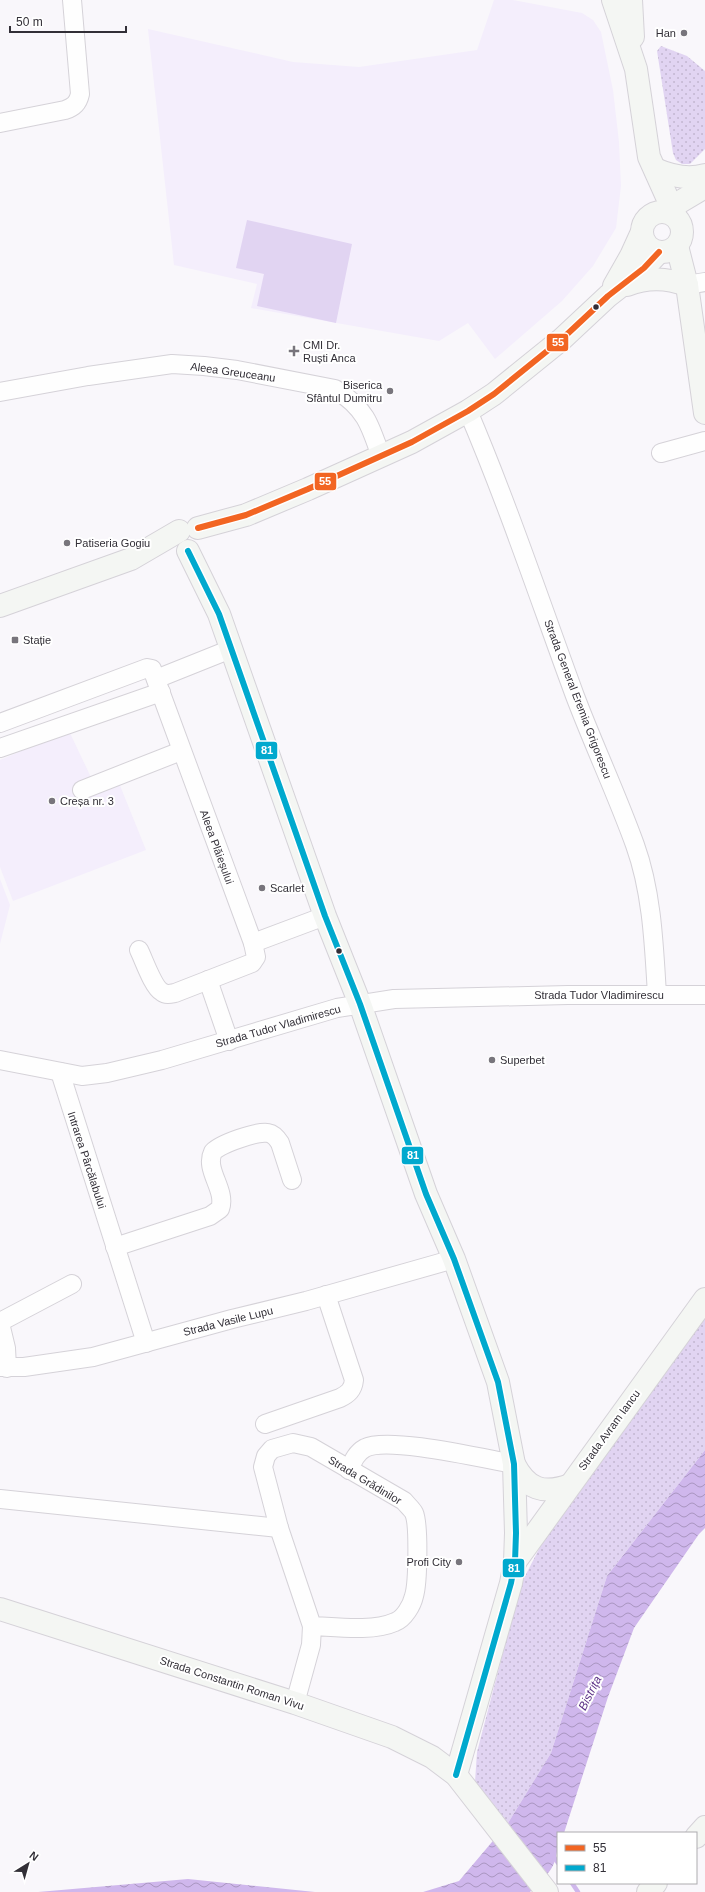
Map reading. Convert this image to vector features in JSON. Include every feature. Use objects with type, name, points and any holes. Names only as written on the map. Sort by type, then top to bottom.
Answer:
[{"type":"street","points":[[0,123],[71,108],[78,100],[80,94],[72,0]]},
{"type":"street","points":[[613,0],[633,56]]},
{"type":"street","points":[[631,0],[633,56],[652,163],[668,228],[693,282],[705,414]]},
{"type":"street","points":[[652,163],[679,176],[690,178],[705,175]]},
{"type":"street","points":[[0,606],[136,557],[192,541],[246,514],[381,457],[440,428],[468,412],[494,394],[644,268],[668,228],[705,187]]},
{"type":"street","points":[[668,228],[705,196]]},
{"type":"street","points":[[615,291],[641,234],[645,220],[668,228]]},
{"type":"street","points":[[615,291],[638,281],[654,278],[693,282]]},
{"type":"street","name":"Aleea Greuceanu","points":[[0,392],[88,376],[172,364],[237,370],[335,389],[348,397],[362,411],[371,428],[381,457]]},
{"type":"street","name":"Strada General Eremia Grigorescu","points":[[468,412],[520,545],[592,739],[635,846],[646,889],[654,944],[657,995]]},
{"type":"street","points":[[661,453],[705,441]]},
{"type":"street","points":[[192,541],[325,916],[360,1004],[426,1194],[454,1259],[498,1382],[514,1464],[515,1562],[511,1583],[456,1775]]},
{"type":"street","points":[[0,748],[159,686],[231,649]]},
{"type":"street","points":[[0,724],[147,668],[152,669],[159,686]]},
{"type":"street","name":"Aleea Plăieșului","points":[[139,950],[155,985],[163,993],[175,993],[252,964],[256,957],[253,942],[159,686]]},
{"type":"street","points":[[82,790],[182,751]]},
{"type":"street","points":[[253,942],[325,916]]},
{"type":"street","points":[[208,980],[229,1041]]},
{"type":"street","name":"Strada Tudor Vladimirescu","points":[[0,1060],[82,1076],[133,1068],[337,1008],[402,999],[568,994],[705,995]]},
{"type":"street","name":"Intrarea Pârcălabului","points":[[60,1072],[146,1343]]},
{"type":"street","points":[[115,1246],[210,1216],[220,1209],[222,1197],[210,1162],[213,1152],[224,1145],[261,1133],[272,1134],[280,1142],[292,1180]]},
{"type":"street","name":"Strada Vasile Lupu","points":[[4,1367],[24,1367],[93,1356],[326,1295],[454,1259]]},
{"type":"street","points":[[4,1367],[6,1348],[0,1322],[72,1284]]},
{"type":"street","points":[[265,1424],[340,1398],[350,1392],[354,1385],[354,1380],[326,1295]]},
{"type":"street","name":"Strada Avram Iancu","points":[[515,1562],[705,1299]]},
{"type":"street","name":"Strada Grădinilor","points":[[295,1703],[311,1645],[312,1626],[279,1528],[263,1467],[266,1456],[272,1449],[293,1443],[311,1447],[404,1501],[414,1513],[418,1533],[414,1596],[407,1612],[396,1622],[382,1626],[312,1626]]},
{"type":"street","points":[[349,1470],[355,1455],[365,1448],[379,1444],[414,1446],[514,1464]]},
{"type":"street","points":[[514,1464],[520,1476],[530,1485],[543,1490],[557,1490],[570,1485]]},
{"type":"street","points":[[0,1499],[279,1528]]},
{"type":"street","name":"Strada Constantin Roman Vivu","points":[[0,1609],[295,1703],[392,1736],[432,1757],[456,1775],[545,1889]]},
{"type":"street","points":[[697,1836],[705,1827]]},
{"type":"street","points":[[648,1892],[655,1884]]},
{"type":"shaded area","points":[[494,0],[513,0],[582,13],[593,20],[601,32],[613,90],[619,142],[621,186],[616,228],[593,266],[562,301],[495,359],[468,323],[439,341],[251,308],[257,284],[174,265],[148,29],[293,62],[359,67],[477,50]]},
{"type":"shaded area","points":[[661,46],[687,56],[705,71],[705,149],[690,164],[682,164],[676,160],[673,153],[657,51]]},
{"type":"shaded area","points":[[247,220],[352,244],[336,323],[257,306],[264,274],[236,268]]},
{"type":"shaded area","points":[[69,731],[98,792],[119,783],[146,850],[13,901],[0,867],[0,760]]},
{"type":"shaded area","points":[[0,879],[10,905],[0,944]]},
{"type":"shaded area","points":[[705,1317],[705,1450],[607,1576],[551,1753],[508,1823],[479,1791],[475,1782],[477,1752],[521,1584],[541,1545],[565,1508]]},
{"type":"water","name":"Bistrița","points":[[705,1450],[705,1528],[699,1534],[634,1628],[608,1697],[564,1832],[557,1832],[557,1853],[553,1866],[544,1878],[530,1892],[423,1892],[459,1881],[508,1823],[551,1753],[607,1576]]},
{"type":"water","points":[[188,1879],[315,1892],[38,1892]]},
{"type":"waterway","points":[[552,1854],[557,1862]]},
{"type":"waterway","points":[[573,1884],[578,1892]]},
{"type":"transit line","name":"55","points":[[198,528],[246,515],[308,489],[412,442],[468,411],[494,394],[562,339],[608,296],[644,268],[659,252]]},
{"type":"transit line","name":"81","points":[[188,551],[219,614],[325,916],[360,1004],[426,1194],[454,1259],[498,1382],[514,1464],[516,1533],[515,1562],[511,1583],[456,1775]]},
{"type":"place","name":"Han","points":[[684,33]]},
{"type":"place","name":"CMI Dr. Ruști Anca","points":[[294,351]]},
{"type":"place","name":"Biserica Sfântul Dumitru","points":[[390,391]]},
{"type":"place","name":"Patiseria Gogiu","points":[[67,543]]},
{"type":"place","name":"Stație","points":[[15,640]]},
{"type":"place","name":"Creșa nr. 3","points":[[52,801]]},
{"type":"place","name":"Scarlet","points":[[262,888]]},
{"type":"place","name":"Superbet","points":[[492,1060]]},
{"type":"place","name":"Profi City","points":[[459,1562]]}]
